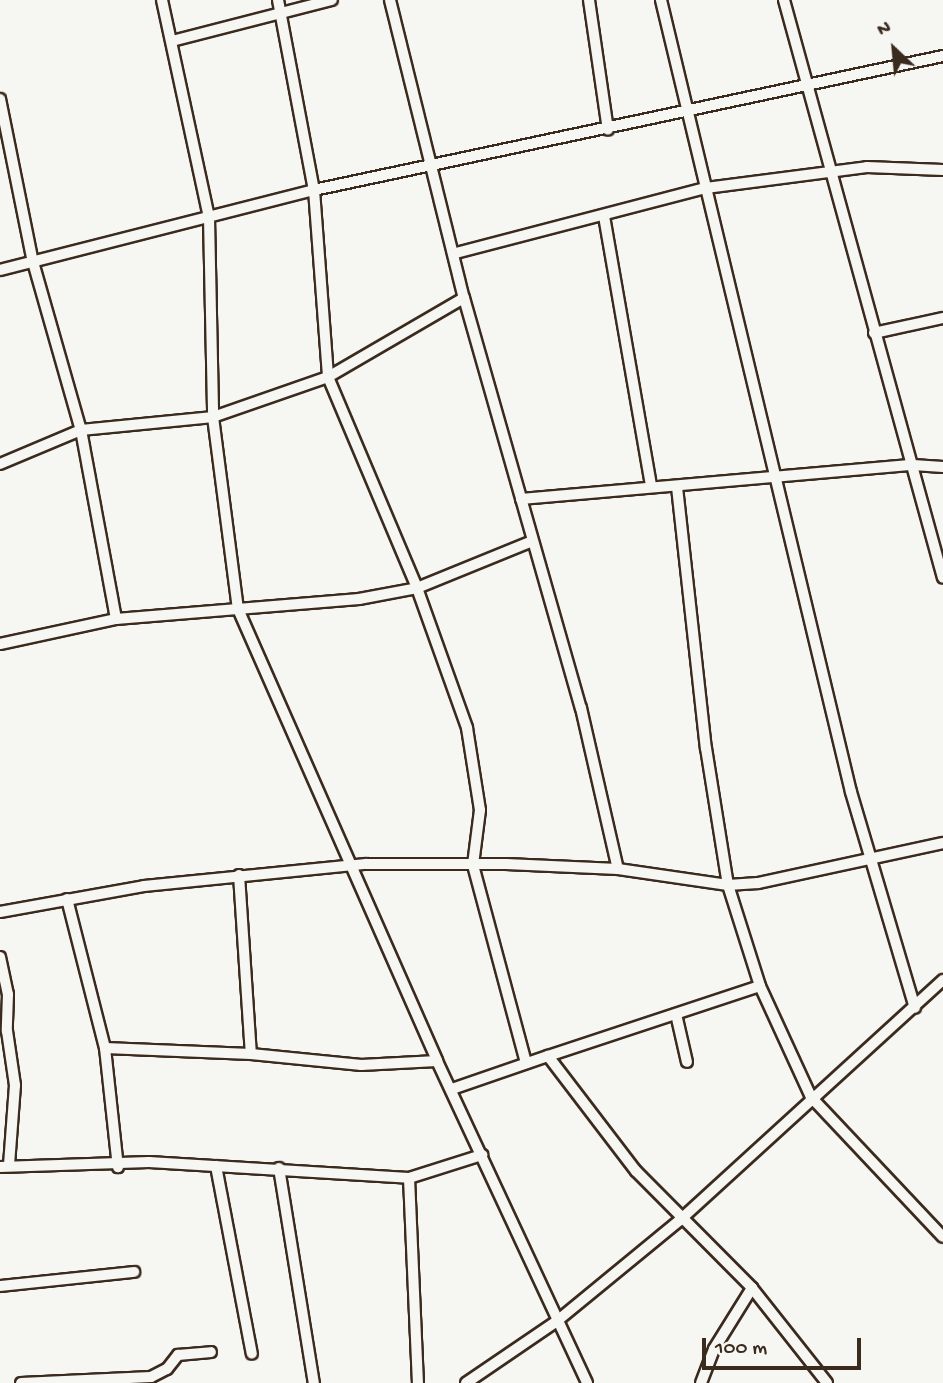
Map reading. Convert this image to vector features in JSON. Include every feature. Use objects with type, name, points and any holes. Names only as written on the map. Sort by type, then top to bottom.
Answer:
[{"type":"street","points":[[162,0],[209,218],[213,417],[238,609],[436,1061],[452,1089],[587,1383]]},
{"type":"street","points":[[278,0],[314,190],[328,377],[417,588],[467,728],[480,810],[473,865],[526,1063]]},
{"type":"street","points":[[172,41],[332,0]]},
{"type":"street","points":[[390,0],[429,165],[456,253],[464,298],[581,708],[618,869]]},
{"type":"street","points":[[589,0],[608,130]]},
{"type":"street","points":[[661,0],[690,108],[706,188],[776,478],[872,860],[915,1008]]},
{"type":"street","points":[[784,0],[943,576]]},
{"type":"street","points":[[0,270],[314,190],[608,130],[690,108],[808,87],[943,56]]},
{"type":"street","points":[[0,99],[33,262],[81,430],[116,619]]},
{"type":"street","points":[[456,253],[706,188],[831,170],[943,170]]},
{"type":"street","points":[[604,216],[651,486]]},
{"type":"street","points":[[0,464],[81,430],[213,417],[328,377],[464,298]]},
{"type":"street","points":[[874,333],[943,318]]},
{"type":"street","points":[[521,499],[913,465],[943,467]]},
{"type":"street","points":[[677,487],[706,748],[728,886],[760,986],[811,1097],[943,1237]]},
{"type":"street","points":[[0,644],[116,619],[359,599],[417,588],[532,541]]},
{"type":"street","points":[[0,912],[67,899],[239,875],[349,865],[618,869],[728,886],[872,860],[943,843]]},
{"type":"street","points":[[239,875],[251,1054]]},
{"type":"street","points":[[67,899],[105,1048],[118,1167]]},
{"type":"street","points":[[0,957],[8,994],[3,1032],[15,1085],[4,1166],[118,1167],[149,1162],[409,1178],[482,1156]]},
{"type":"street","points":[[466,1383],[557,1321],[680,1220],[811,1097],[915,1008],[943,980]]},
{"type":"street","points":[[452,1089],[760,986]]},
{"type":"street","points":[[676,1014],[687,1062]]},
{"type":"street","points":[[105,1048],[251,1054],[361,1065],[436,1061]]},
{"type":"street","points":[[548,1055],[636,1171],[680,1220],[752,1288],[827,1383]]},
{"type":"street","points":[[216,1166],[252,1354]]},
{"type":"street","points":[[279,1168],[314,1383]]},
{"type":"street","points":[[409,1178],[418,1383]]},
{"type":"street","points":[[0,1286],[134,1272]]},
{"type":"street","points":[[701,1383],[713,1349],[752,1288]]},
{"type":"street","points":[[21,1383],[151,1377],[167,1369],[178,1355],[211,1352]]}]
